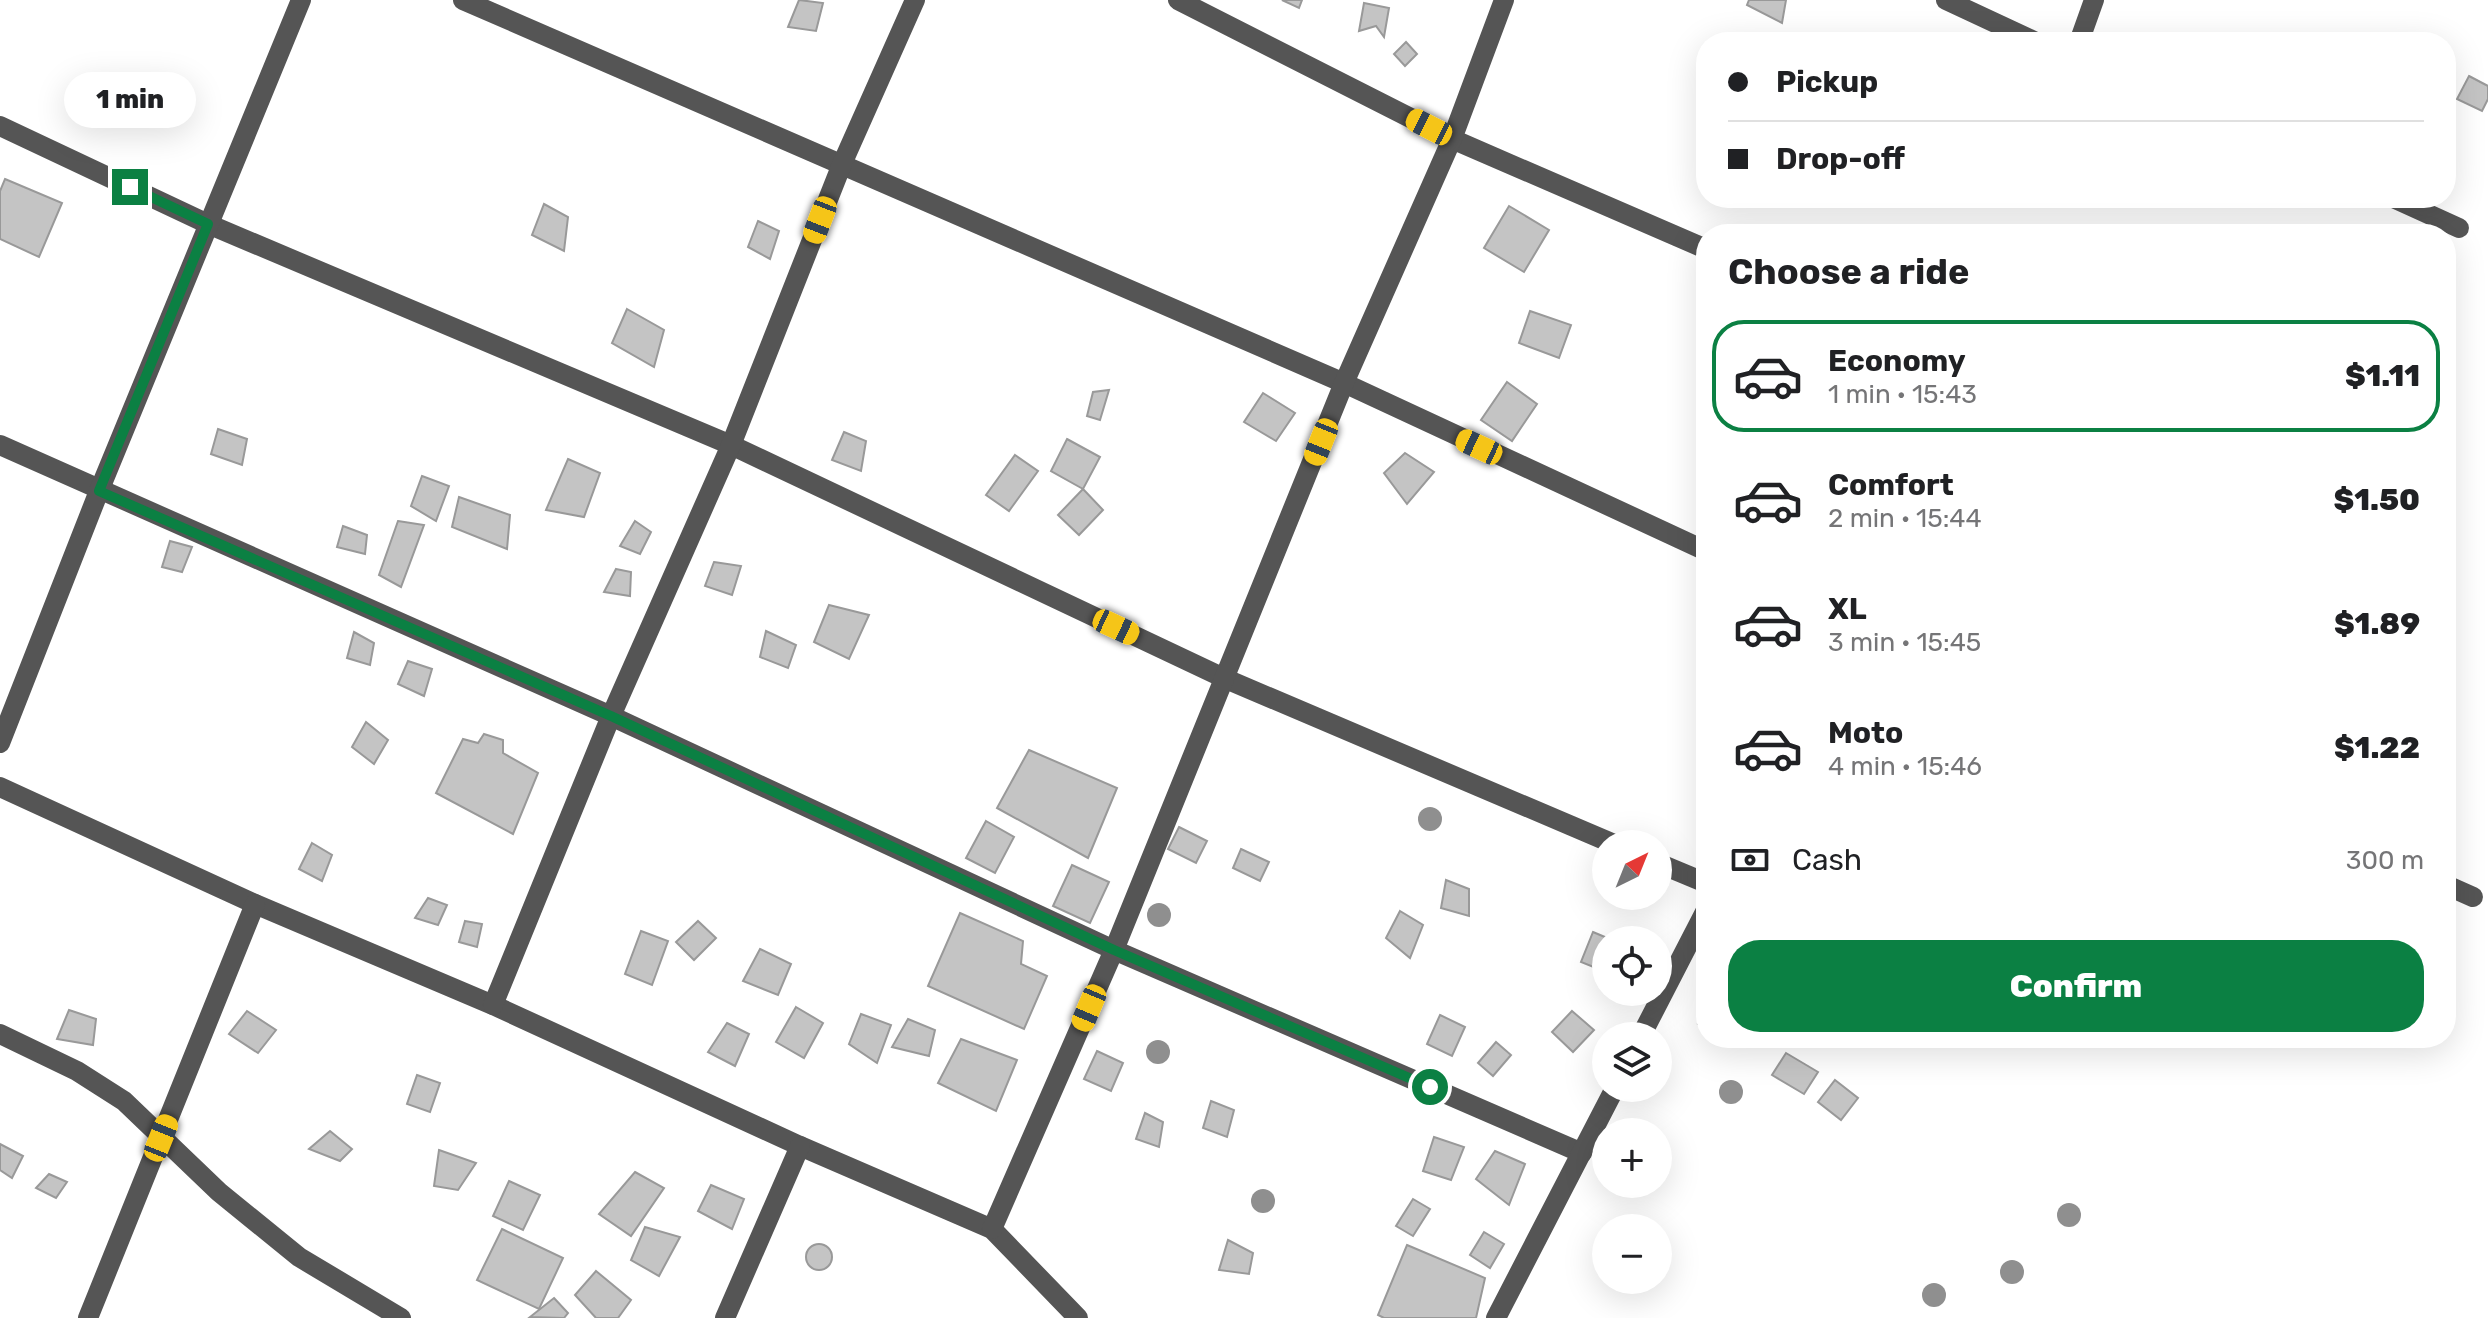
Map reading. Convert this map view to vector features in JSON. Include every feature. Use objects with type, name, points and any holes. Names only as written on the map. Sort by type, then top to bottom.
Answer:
[{"type":"street","points":[[0,743],[99,491],[301,0]]},
{"type":"street","points":[[463,0],[1344,383],[1696,546]]},
{"type":"street","points":[[493,1005],[611,716],[731,445],[842,164],[915,0]]},
{"type":"street","points":[[1178,0],[1452,139],[1696,245]]},
{"type":"street","points":[[992,1229],[1114,950],[1344,383],[1452,139],[1504,0]]},
{"type":"street","points":[[1946,0],[2015,32]]},
{"type":"street","points":[[2083,32],[2094,0]]},
{"type":"street","points":[[0,126],[208,224],[731,445],[1226,679],[1592,835]]},
{"type":"street","points":[[2415,208],[2450,224]]},
{"type":"street","points":[[0,445],[611,716],[1114,950],[1582,1153]]},
{"type":"street","points":[[0,787],[255,904],[493,1005],[800,1146],[992,1229],[1078,1318]]},
{"type":"street","points":[[1672,869],[1696,879]]},
{"type":"street","points":[[2456,889],[2473,897]]},
{"type":"street","points":[[88,1318],[255,904]]},
{"type":"street","points":[[1648,1022],[1696,929]]},
{"type":"street","points":[[0,1034],[77,1071],[124,1101],[219,1192],[299,1257],[401,1318]]},
{"type":"street","points":[[1496,1318],[1608,1102]]},
{"type":"street","points":[[725,1318],[800,1146]]},
{"type":"building","points":[[799,0],[823,3],[816,31],[788,27]]},
{"type":"building","points":[[1282,0],[1302,0],[1299,8]]},
{"type":"building","points":[[1749,0],[1786,0],[1782,23],[1747,5]]},
{"type":"building","points":[[1364,3],[1389,8],[1384,37],[1376,26],[1359,31]]},
{"type":"building","points":[[1406,42],[1417,54],[1405,66],[1394,54]]},
{"type":"building","points":[[2469,76],[2488,86],[2488,99],[2482,111],[2457,99]]},
{"type":"building","points":[[5,179],[62,203],[39,257],[0,239],[0,191]]},
{"type":"building","points":[[544,204],[568,217],[564,251],[532,235]]},
{"type":"building","points":[[1509,206],[1549,230],[1524,272],[1484,248]]},
{"type":"building","points":[[758,221],[779,231],[770,259],[748,247]]},
{"type":"building","points":[[627,309],[664,330],[654,367],[612,343]]},
{"type":"building","points":[[1530,311],[1571,325],[1559,358],[1519,343]]},
{"type":"building","points":[[1507,382],[1537,404],[1512,441],[1481,420]]},
{"type":"building","points":[[1109,390],[1100,420],[1087,416],[1093,392]]},
{"type":"building","points":[[1263,393],[1295,413],[1276,441],[1244,422]]},
{"type":"building","points":[[218,429],[247,439],[242,465],[211,454]]},
{"type":"building","points":[[844,432],[866,441],[861,471],[832,460]]},
{"type":"building","points":[[1067,439],[1100,457],[1083,489],[1051,471]]},
{"type":"building","points":[[1405,453],[1434,472],[1407,504],[1384,473]]},
{"type":"building","points":[[1015,455],[1038,471],[1009,511],[986,495]]},
{"type":"building","points":[[568,459],[600,473],[584,517],[546,510]]},
{"type":"building","points":[[422,476],[449,486],[436,521],[411,506]]},
{"type":"building","points":[[1083,489],[1103,510],[1079,535],[1058,515]]},
{"type":"building","points":[[459,497],[510,515],[507,549],[452,527]]},
{"type":"building","points":[[398,521],[424,525],[401,587],[379,575]]},
{"type":"building","points":[[635,521],[651,532],[640,554],[620,546]]},
{"type":"building","points":[[343,526],[367,535],[365,554],[337,547]]},
{"type":"building","points":[[170,541],[192,547],[182,572],[162,567]]},
{"type":"building","points":[[714,562],[741,566],[732,595],[705,586]]},
{"type":"building","points":[[616,569],[631,572],[630,596],[604,592]]},
{"type":"building","points":[[829,605],[869,615],[849,659],[814,642]]},
{"type":"building","points":[[766,631],[796,645],[788,668],[760,657]]},
{"type":"building","points":[[354,632],[374,643],[370,665],[347,658]]},
{"type":"building","points":[[408,661],[432,669],[424,696],[398,684]]},
{"type":"building","points":[[366,722],[388,740],[374,764],[352,747]]},
{"type":"building","points":[[484,734],[503,740],[503,753],[538,773],[513,834],[436,793],[463,739],[478,743]]},
{"type":"building","points":[[1029,750],[1117,788],[1088,858],[997,808]]},
{"type":"building","points":[[986,821],[1014,837],[995,873],[966,858]]},
{"type":"building","points":[[1179,827],[1207,841],[1196,863],[1168,849]]},
{"type":"building","points":[[312,843],[332,855],[322,881],[299,869]]},
{"type":"building","points":[[1241,849],[1269,862],[1260,881],[1233,868]]},
{"type":"building","points":[[1072,865],[1109,882],[1090,923],[1053,906]]},
{"type":"building","points":[[1446,880],[1469,889],[1469,916],[1441,908]]},
{"type":"building","points":[[428,898],[447,905],[438,925],[415,918]]},
{"type":"building","points":[[1400,911],[1423,925],[1410,958],[1386,938]]},
{"type":"building","points":[[960,913],[1023,941],[1021,964],[1047,976],[1024,1029],[928,986]]},
{"type":"building","points":[[465,921],[482,924],[477,947],[459,942]]},
{"type":"building","points":[[698,921],[716,938],[694,960],[676,942]]},
{"type":"building","points":[[641,931],[668,941],[652,985],[625,974]]},
{"type":"building","points":[[1592,934],[1592,966],[1581,962]]},
{"type":"building","points":[[760,949],[791,964],[778,995],[743,981]]},
{"type":"building","points":[[796,1007],[823,1023],[804,1058],[776,1042]]},
{"type":"building","points":[[69,1010],[96,1019],[93,1045],[57,1039]]},
{"type":"building","points":[[247,1011],[276,1030],[258,1053],[229,1034]]},
{"type":"building","points":[[1572,1011],[1592,1028],[1573,1052],[1552,1032]]},
{"type":"building","points":[[861,1014],[891,1025],[877,1063],[849,1044]]},
{"type":"building","points":[[1440,1015],[1465,1027],[1452,1056],[1427,1044]]},
{"type":"building","points":[[908,1019],[935,1030],[929,1056],[892,1047]]},
{"type":"building","points":[[727,1023],[749,1034],[735,1066],[708,1052]]},
{"type":"building","points":[[961,1039],[1017,1060],[996,1111],[938,1083]]},
{"type":"building","points":[[1496,1042],[1511,1055],[1493,1076],[1478,1063]]},
{"type":"building","points":[[1097,1051],[1123,1063],[1111,1091],[1084,1079]]},
{"type":"building","points":[[1786,1053],[1818,1072],[1804,1094],[1772,1075]]},
{"type":"building","points":[[417,1075],[440,1083],[430,1112],[407,1104]]},
{"type":"building","points":[[1835,1080],[1858,1098],[1841,1120],[1818,1102]]},
{"type":"building","points":[[1211,1101],[1234,1110],[1227,1137],[1203,1128]]},
{"type":"building","points":[[1145,1113],[1163,1122],[1159,1147],[1136,1139]]},
{"type":"building","points":[[330,1131],[352,1149],[340,1161],[309,1149]]},
{"type":"building","points":[[1434,1137],[1464,1147],[1451,1180],[1423,1171]]},
{"type":"building","points":[[0,1144],[23,1156],[12,1178],[0,1170]]},
{"type":"building","points":[[439,1150],[476,1163],[458,1190],[434,1186]]},
{"type":"building","points":[[1495,1151],[1525,1164],[1509,1205],[1476,1179]]},
{"type":"building","points":[[635,1172],[664,1188],[631,1236],[599,1214]]},
{"type":"building","points":[[49,1174],[67,1182],[56,1198],[36,1188]]},
{"type":"building","points":[[509,1181],[540,1195],[523,1230],[493,1216]]},
{"type":"building","points":[[711,1185],[744,1199],[732,1229],[698,1211]]},
{"type":"building","points":[[1413,1199],[1430,1209],[1413,1236],[1396,1226]]},
{"type":"building","points":[[645,1227],[680,1237],[659,1276],[631,1260]]},
{"type":"building","points":[[502,1229],[563,1258],[539,1309],[477,1280]]},
{"type":"building","points":[[1484,1232],[1504,1244],[1490,1268],[1470,1255]]},
{"type":"building","points":[[1228,1240],[1253,1253],[1249,1274],[1219,1270]]},
{"type":"building","points":[[819,1244],[828,1248],[832,1257],[828,1266],[819,1270],[810,1266],[806,1257],[810,1248]]},
{"type":"building","points":[[1407,1245],[1485,1278],[1476,1318],[1384,1318],[1378,1315]]},
{"type":"building","points":[[596,1271],[631,1300],[618,1318],[596,1318],[575,1295]]},
{"type":"building","points":[[554,1298],[568,1313],[564,1318],[530,1317]]},
{"type":"route","points":[[130,187],[208,224],[99,491],[611,716],[1114,950],[1430,1087]]}]
